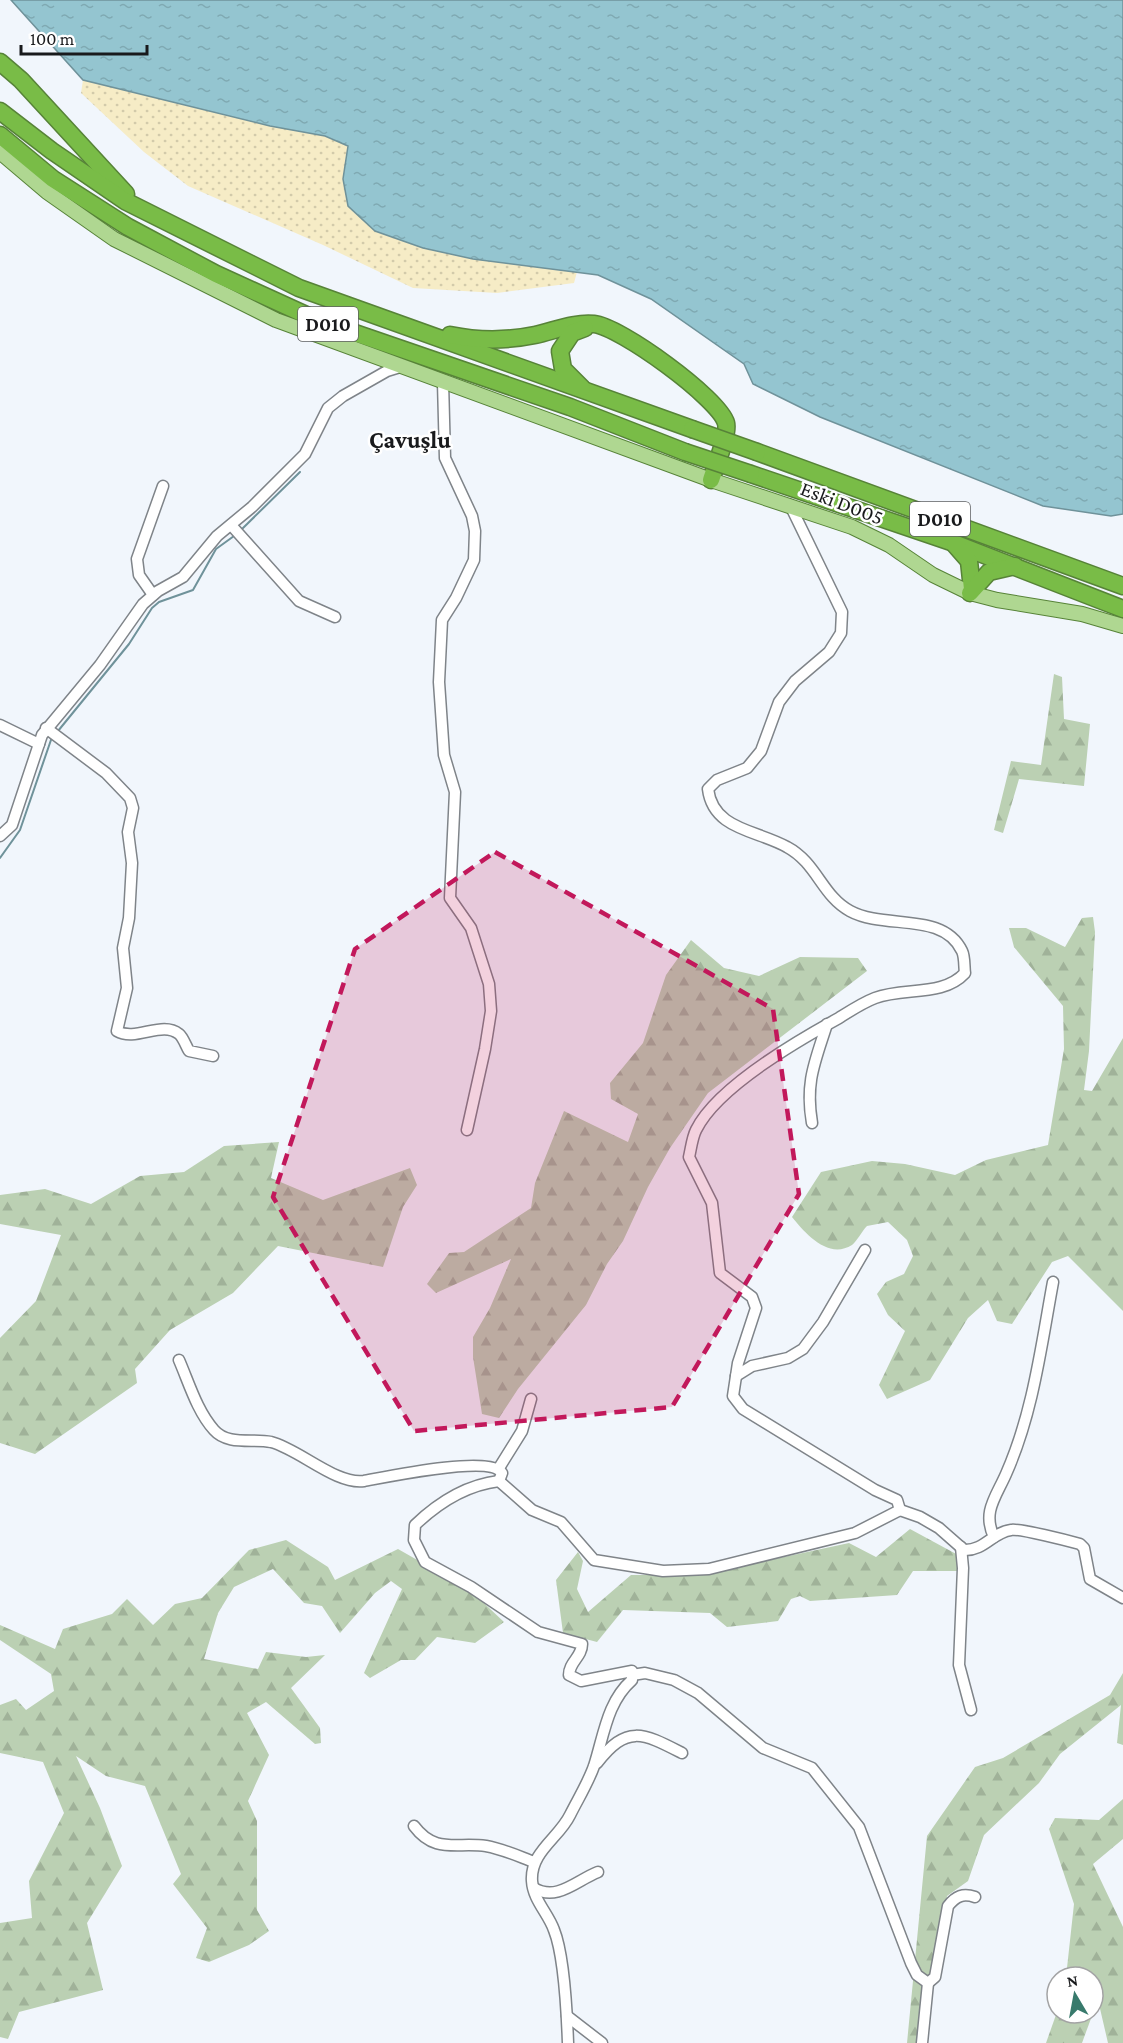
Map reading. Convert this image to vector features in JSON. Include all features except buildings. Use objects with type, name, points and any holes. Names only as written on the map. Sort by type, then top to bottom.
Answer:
[{"type":"highway","points":[[0,62],[21,80],[139,208]]},
{"type":"highway","name":"D010","points":[[0,111],[52,151],[139,208],[299,288],[395,325],[757,452],[1123,586]]},
{"type":"highway","name":"D010","points":[[0,135],[53,179],[128,227],[216,274],[317,320],[570,407],[685,452],[951,542],[1123,609]]},
{"type":"highway","points":[[395,325],[471,339],[492,340],[533,335],[583,324],[604,326],[677,372],[722,412],[727,426],[711,480]]},
{"type":"highway","points":[[588,393],[563,369],[560,351],[572,333],[583,328],[604,326]]},
{"type":"highway","points":[[951,542],[969,561],[971,591]]},
{"type":"highway","points":[[971,591],[995,569],[1016,566]]},
{"type":"main road","name":"Eski D005","points":[[0,152],[47,192],[114,239],[276,320],[711,480],[790,505],[871,535],[933,574],[971,591],[997,600],[1064,610],[1123,626]]},
{"type":"street","points":[[0,836],[12,825],[46,728],[107,656],[143,604],[153,595],[183,577],[217,536],[252,507],[305,454],[328,408],[378,376],[400,367]]},
{"type":"street","points":[[443,382],[445,458],[472,516],[475,531],[474,560],[442,620],[438,682],[444,754],[455,792],[450,898],[471,928],[489,984],[491,1011],[467,1130]]},
{"type":"street","points":[[153,595],[139,575],[137,559],[163,486]]},
{"type":"street","points":[[790,505],[842,612],[841,633],[829,652],[795,681],[779,702],[760,751],[747,768],[717,780],[708,789],[710,801],[730,825],[787,846],[809,862],[832,897],[851,912],[896,924],[930,924],[947,933],[962,951],[965,973],[958,981],[942,988],[904,990],[874,998],[762,1064],[719,1102],[696,1130],[689,1157],[712,1203],[720,1273],[752,1297],[756,1308],[738,1363],[734,1396],[743,1409],[855,1478],[897,1500],[900,1510]]},
{"type":"street","points":[[231,525],[299,601],[335,617]]},
{"type":"street","points":[[0,725],[39,744]]},
{"type":"street","points":[[46,728],[106,773],[130,798],[133,808],[128,839],[132,863],[129,918],[123,948],[127,988],[117,1031],[131,1036],[171,1030],[181,1035],[189,1051],[213,1056]]},
{"type":"street","points":[[812,1123],[808,1096],[811,1073],[828,1024]]},
{"type":"street","points":[[736,1376],[753,1366],[788,1358],[803,1349],[823,1322],[865,1250]]},
{"type":"street","points":[[994,1537],[988,1518],[990,1507],[1006,1474],[1028,1414],[1053,1282]]},
{"type":"street","points":[[179,1360],[201,1409],[215,1431],[231,1438],[270,1442],[353,1482],[430,1468],[499,1468]]},
{"type":"street","points":[[499,1468],[522,1431],[531,1399]]},
{"type":"street","points":[[499,1468],[502,1473],[500,1481]]},
{"type":"street","points":[[500,1481],[532,1510],[561,1522],[594,1560],[663,1571],[709,1569],[855,1533],[885,1520],[900,1510]]},
{"type":"street","points":[[500,1481],[474,1486],[437,1503],[415,1525],[414,1540],[425,1562],[471,1587],[538,1632],[582,1644],[582,1652],[569,1669],[569,1675],[581,1681],[632,1671],[632,1680],[620,1690],[610,1710],[593,1768],[567,1822],[534,1862],[532,1880],[537,1901],[555,1930],[567,2016],[568,2043]]},
{"type":"street","points":[[900,1510],[939,1527],[961,1548],[972,1550],[1013,1529],[1080,1544],[1084,1548],[1090,1579],[1123,1598]]},
{"type":"street","points":[[961,1548],[963,1569],[959,1665],[971,1710]]},
{"type":"street","points":[[632,1675],[645,1673],[674,1680],[707,1699],[762,1748],[813,1768],[859,1827],[911,1963],[917,1975],[928,1983]]},
{"type":"street","points":[[593,1768],[611,1745],[621,1738],[636,1735],[656,1740],[682,1753]]},
{"type":"street","points":[[414,1826],[424,1840],[446,1845],[483,1846],[534,1862]]},
{"type":"street","points":[[534,1888],[545,1893],[560,1892],[598,1872]]},
{"type":"street","points":[[922,2043],[928,1983],[935,1977],[939,1963],[948,1906],[955,1897],[966,1894],[975,1897]]},
{"type":"street","points":[[567,2016],[602,2043]]},
{"type":"highlighted area","points":[[495,852],[773,1009],[799,1194],[672,1407],[414,1431],[273,1197],[355,949]]},
{"type":"green space","points":[[1054,674],[1062,677],[1064,719],[1090,724],[1084,786],[1019,779],[1003,833],[994,830],[1011,761],[1041,765]]},
{"type":"green space","points":[[1093,917],[1095,932],[1089,1051],[1084,1090],[1092,1091],[1123,1038],[1123,1311],[1068,1256],[1052,1262],[1012,1324],[997,1321],[988,1300],[968,1318],[930,1380],[887,1399],[879,1385],[905,1331],[888,1315],[877,1294],[886,1282],[904,1274],[913,1256],[907,1240],[888,1222],[867,1226],[852,1245],[843,1249],[834,1249],[810,1237],[792,1217],[821,1172],[872,1161],[905,1164],[955,1175],[986,1160],[1048,1145],[1064,1049],[1063,1006],[1014,947],[1009,928],[1026,928],[1065,947],[1082,918]]},
{"type":"green space","points":[[691,940],[724,968],[759,976],[800,957],[858,958],[867,971],[708,1093],[670,1148],[648,1187],[623,1241],[607,1264],[586,1305],[518,1389],[499,1418],[482,1414],[473,1357],[473,1337],[490,1308],[511,1259],[436,1293],[427,1284],[449,1253],[464,1252],[531,1208],[535,1183],[564,1111],[628,1142],[638,1114],[611,1099],[610,1083],[643,1043],[666,975]]},
{"type":"green space","points":[[279,1142],[271,1178],[323,1200],[410,1168],[417,1185],[403,1207],[383,1267],[278,1246],[233,1293],[170,1330],[135,1369],[137,1383],[35,1454],[0,1443],[0,1338],[36,1301],[61,1235],[0,1224],[0,1195],[45,1189],[91,1204],[140,1176],[184,1172],[224,1146]]},
{"type":"green space","points":[[910,1529],[958,1555],[958,1571],[913,1571],[897,1595],[810,1601],[800,1596],[791,1599],[778,1621],[727,1627],[710,1613],[623,1610],[597,1642],[563,1633],[556,1580],[578,1552],[583,1561],[577,1589],[588,1612],[631,1575],[700,1575],[849,1543],[876,1557]]},
{"type":"green space","points":[[286,1540],[328,1567],[335,1580],[398,1549],[470,1590],[504,1622],[475,1643],[437,1637],[415,1660],[401,1660],[370,1678],[364,1673],[402,1589],[391,1581],[375,1593],[340,1633],[322,1606],[304,1603],[273,1569],[234,1587],[218,1613],[204,1659],[258,1669],[266,1652],[306,1657],[325,1655],[291,1688],[320,1728],[321,1743],[315,1744],[266,1702],[247,1713],[269,1755],[248,1801],[257,1821],[257,1910],[269,1931],[249,1945],[209,1962],[196,1958],[207,1928],[173,1884],[181,1874],[145,1786],[106,1776],[76,1756],[100,1808],[122,1866],[87,1923],[103,1990],[19,2012],[8,2039],[0,2037],[0,1923],[32,1918],[29,1881],[64,1813],[43,1762],[0,1753],[0,1705],[16,1699],[26,1710],[54,1691],[51,1674],[0,1640],[0,1625],[55,1649],[63,1629],[112,1614],[127,1599],[153,1625],[175,1604],[202,1598],[249,1550]]},
{"type":"green space","points":[[1123,1673],[1123,1745],[1117,1743],[1121,1705],[1060,1754],[1039,1783],[984,1835],[968,1881],[947,1896],[925,2043],[907,2043],[927,1836],[975,1767],[1003,1758],[1110,1695]]},
{"type":"green space","points":[[1123,1799],[1123,1839],[1093,1864],[1123,1927],[1123,2043],[1108,2043],[1104,2025],[1105,1965],[1067,1965],[1074,1904],[1049,1829],[1055,1818],[1099,1820]]},
{"type":"green space","points":[[1052,2025],[1089,2025],[1082,2043],[1046,2043]]},
{"type":"sand","points":[[83,80],[270,126],[325,136],[349,146],[343,179],[375,231],[423,248],[473,259],[577,272],[574,283],[497,293],[413,288],[323,245],[188,186],[144,152],[81,93]]},
{"type":"water","points":[[11,0],[1123,0],[1123,514],[1111,516],[1043,506],[820,417],[753,384],[744,364],[651,299],[598,275],[473,259],[423,248],[375,231],[348,206],[343,179],[348,146],[325,136],[270,126],[83,80]]},
{"type":"waterway","points":[[241,530],[300,472]]},
{"type":"waterway","points":[[58,731],[129,644],[152,608],[159,602],[193,590],[216,549],[234,536]]},
{"type":"waterway","points":[[0,858],[20,830],[52,737]]},
{"type":"district","name":"Çavuşlu","points":[[410,439]]}]
